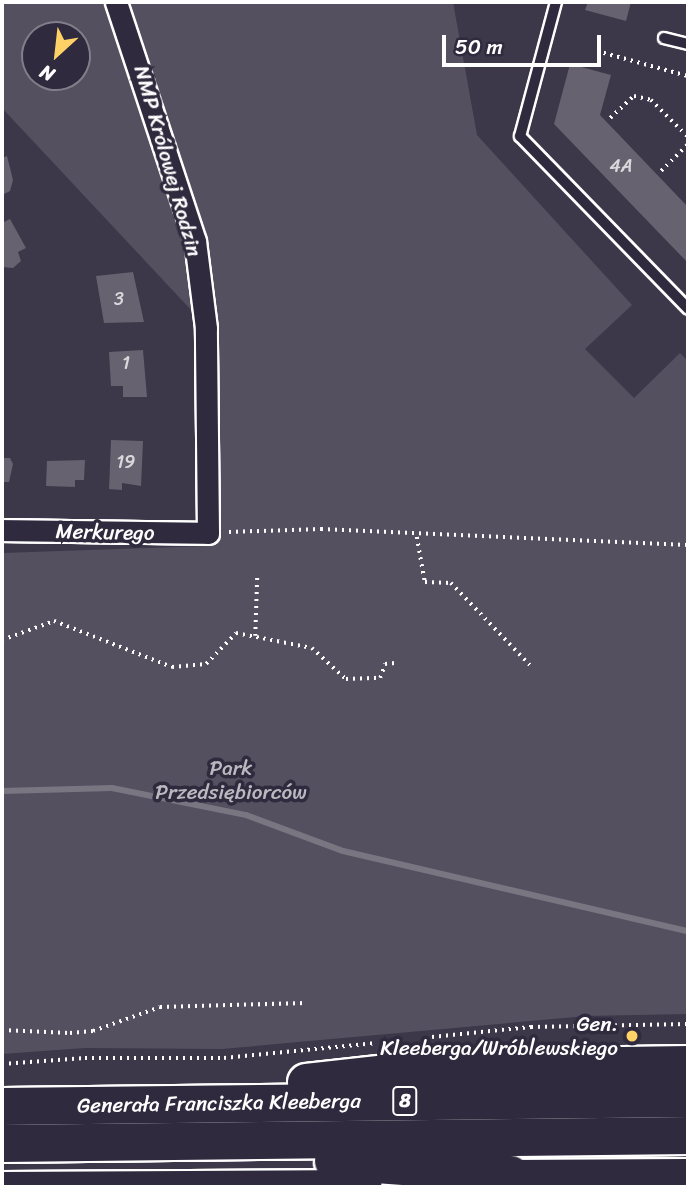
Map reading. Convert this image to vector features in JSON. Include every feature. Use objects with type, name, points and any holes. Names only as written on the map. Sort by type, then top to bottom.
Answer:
[{"type":"highway","points":[[122,1105],[186,1086],[307,1082],[430,1068],[688,1064]]},
{"type":"highway","name":"Generała Franciszka Kleeberga","points":[[2,1106],[688,1098]]},
{"type":"highway","name":"Generała Franciszka Kleeberga","points":[[2,1143],[688,1135]]},
{"type":"highway","points":[[137,1141],[510,1174]]},
{"type":"street","name":"NMP Królowej Rodzin","points":[[117,2],[195,241],[206,328],[208,533]]},
{"type":"street","name":"Merkurego","points":[[2,530],[208,533]]},
{"type":"street","points":[[2,1182],[688,1173]]},
{"type":"lane","points":[[556,2],[520,136],[688,309]]},
{"type":"lane","points":[[664,38],[688,44]]},
{"type":"path","points":[[597,51],[688,76]]},
{"type":"path","points":[[610,118],[634,96],[650,100],[688,137]]},
{"type":"path","points":[[661,171],[688,145]]},
{"type":"path","points":[[208,533],[321,529],[418,537],[688,545]]},
{"type":"path","points":[[418,537],[425,582],[451,583],[530,665]]},
{"type":"path","points":[[255,636],[257,577]]},
{"type":"path","points":[[2,640],[54,621],[172,667],[205,664],[236,633],[312,648],[346,679],[380,678],[385,664],[395,663]]},
{"type":"path","points":[[2,1030],[70,1033],[93,1031],[160,1007],[307,1003]]},
{"type":"path","points":[[2,1064],[85,1058],[224,1058]]},
{"type":"green space","name":"Park Przedsiębiorców","points":[[2,2],[453,2],[477,135],[632,305],[585,349],[634,398],[680,353],[688,361],[688,1014],[586,1016],[222,1049],[85,1048],[2,1054],[2,553],[207,546],[207,327],[2,108]]},
{"type":"building","points":[[588,2],[631,2],[626,21],[585,10]]},
{"type":"building","points":[[570,64],[611,75],[600,115],[688,207],[688,263],[554,124]]},
{"type":"building","points":[[7,156],[13,180],[10,191],[2,195],[2,158]]},
{"type":"building","points":[[10,219],[26,248],[18,252],[21,261],[13,268],[2,267],[2,223]]},
{"type":"building","points":[[133,272],[144,322],[104,323],[96,276]]},
{"type":"building","points":[[143,350],[147,397],[123,397],[123,386],[111,386],[109,352]]},
{"type":"building","points":[[111,440],[143,441],[141,486],[122,483],[122,490],[109,489]]},
{"type":"building","points":[[2,458],[10,458],[13,464],[9,482],[2,482]]},
{"type":"building","points":[[85,460],[84,480],[75,480],[75,487],[46,486],[47,461]]},
{"type":"waterway","points":[[2,791],[112,788],[246,815],[343,851],[688,931]]},
{"type":"place","name":"Gen. Kleeberga/Wróblewskiego","points":[[632,1036]]}]
